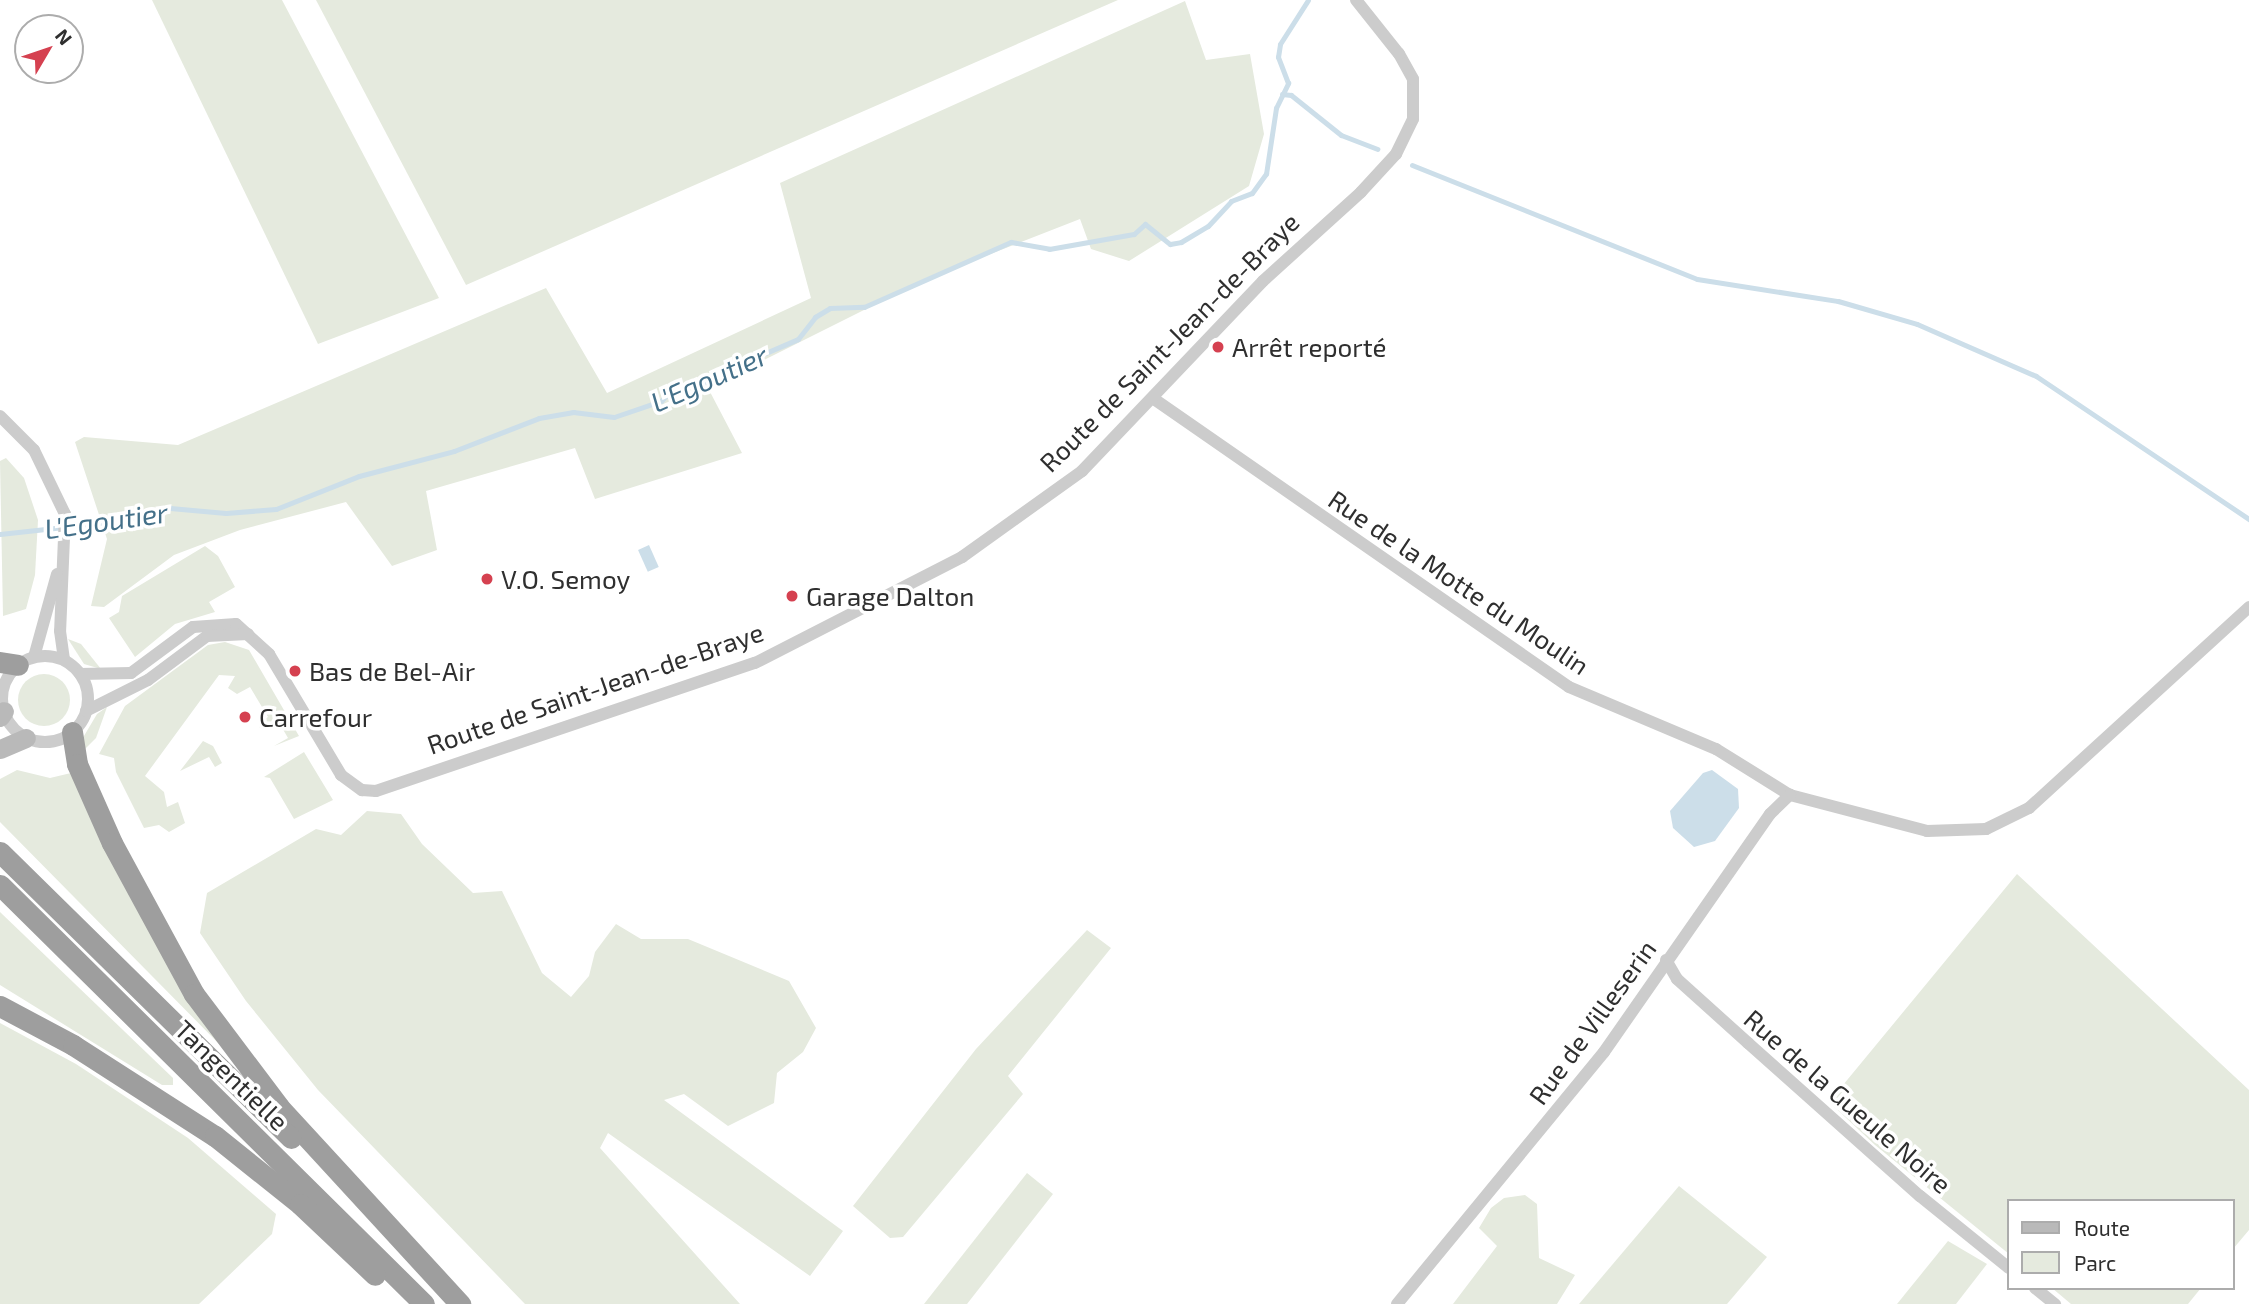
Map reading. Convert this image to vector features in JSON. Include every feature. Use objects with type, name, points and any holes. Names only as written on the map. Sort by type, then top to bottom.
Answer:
[{"type":"highway","points":[[72,732],[77,764],[112,843],[194,994],[279,1107],[460,1304]]},
{"type":"highway","points":[[0,852],[460,1304]]},
{"type":"highway","name":"Tangentielle","points":[[0,885],[424,1304]]},
{"type":"highway","points":[[0,1006],[73,1045],[215,1136],[300,1204],[408,1304]]},
{"type":"main road","points":[[0,749],[26,738]]},
{"type":"street","name":"Route de Saint-Jean-de-Braye","points":[[80,674],[131,673],[180,634],[205,624],[236,624],[269,654],[341,775],[362,790],[388,789],[697,686],[771,657],[833,625],[989,540],[1082,471],[1154,399],[1263,281],[1377,177],[1406,137],[1416,103],[1413,79],[1399,54],[1356,0]]},
{"type":"street","name":"Rue de la Motte du Moulin","points":[[1154,399],[1569,687],[1716,749],[1790,795],[1927,831],[1986,829],[2029,808],[2086,760],[2249,607]]},
{"type":"street","points":[[0,416],[40,459],[65,516],[64,540],[60,631],[64,660],[80,674],[88,698],[86,711],[72,732],[50,741],[26,738],[2,714],[4,685],[18,661],[64,540]]},
{"type":"street","points":[[86,711],[148,680],[207,636],[248,634]]},
{"type":"street","points":[[18,661],[64,660]]},
{"type":"street","name":"Rue de Villeserin","points":[[1397,1304],[1604,1052],[1665,960],[1770,814],[1790,795]]},
{"type":"street","name":"Rue de la Gueule Noire","points":[[1665,960],[1677,979],[1720,1018],[1920,1196],[2008,1267]]},
{"type":"street","points":[[2037,1290],[2054,1304]]},
{"type":"green space","points":[[152,0],[282,0],[439,298],[318,344]]},
{"type":"green space","points":[[316,0],[1118,0],[466,285]]},
{"type":"green space","points":[[1185,1],[1206,60],[1250,54],[1264,134],[1249,186],[1129,261],[1091,249],[1080,219],[924,280],[708,388],[742,453],[595,499],[575,448],[426,491],[437,550],[392,566],[346,502],[240,530],[174,555],[104,607],[91,606],[107,539],[75,442],[84,437],[178,445],[546,288],[607,393],[811,298],[780,183]]},
{"type":"green space","points":[[6,458],[24,478],[38,520],[35,575],[26,609],[3,616],[0,461]]},
{"type":"green space","points":[[205,546],[218,556],[235,587],[209,602],[215,612],[175,624],[135,657],[109,618],[119,612],[122,596]]},
{"type":"green space","points":[[68,639],[81,644],[101,669],[84,664]]},
{"type":"green space","points":[[225,642],[249,650],[299,736],[274,746],[288,738],[277,719],[260,728],[258,723],[268,717],[250,687],[237,694],[228,688],[235,676],[219,675],[145,776],[164,792],[167,807],[178,802],[185,823],[169,832],[159,825],[144,828],[116,772],[114,758],[99,754],[125,706],[208,645]]},
{"type":"green space","points":[[44,674],[54,676],[62,682],[68,690],[68,710],[62,718],[54,724],[44,726],[34,724],[26,718],[20,710],[18,700],[20,690],[26,682],[34,676]]},
{"type":"green space","points":[[107,707],[96,738],[85,749],[81,741],[97,714]]},
{"type":"green space","points":[[203,741],[213,746],[222,763],[215,767],[209,757],[180,771]]},
{"type":"green space","points":[[304,752],[333,800],[294,819],[270,778],[264,777]]},
{"type":"green space","points":[[17,770],[50,778],[71,773],[226,1051],[0,822],[0,779]]},
{"type":"green space","points":[[367,811],[401,814],[422,844],[473,893],[502,891],[542,973],[571,997],[589,976],[595,952],[616,924],[641,939],[688,939],[789,981],[816,1028],[803,1052],[777,1073],[774,1103],[728,1126],[684,1094],[664,1100],[843,1231],[810,1276],[608,1133],[600,1148],[740,1304],[525,1304],[318,1090],[246,1001],[200,933],[207,893],[316,829],[341,835]]},
{"type":"green space","points":[[2017,874],[2249,1090],[2249,1230],[2235,1247],[2235,1199],[2008,1199],[2008,1253],[1875,1145],[1829,1102]]},
{"type":"green space","points":[[0,912],[173,1078],[173,1085],[162,1085],[0,985]]},
{"type":"green space","points":[[1087,930],[1111,948],[1008,1076],[1023,1094],[903,1237],[890,1238],[853,1206],[976,1049]]},
{"type":"green space","points":[[0,1023],[76,1064],[188,1138],[276,1214],[272,1234],[199,1304],[0,1304]]},
{"type":"green space","points":[[1027,1173],[1053,1194],[967,1304],[924,1304]]},
{"type":"green space","points":[[1679,1186],[1767,1257],[1727,1304],[1579,1304]]},
{"type":"green space","points":[[1525,1195],[1537,1204],[1539,1258],[1575,1275],[1557,1304],[1453,1304],[1497,1246],[1479,1228],[1491,1208],[1504,1198]]},
{"type":"green space","points":[[1948,1241],[1987,1264],[1956,1304],[1897,1304]]},
{"type":"green space","points":[[2054,1290],[2199,1290],[2188,1304],[2071,1304]]},
{"type":"water","points":[[649,545],[659,567],[648,572],[638,550]]},
{"type":"water","points":[[1712,770],[1738,789],[1739,808],[1715,841],[1694,847],[1673,828],[1670,811],[1703,773]]},
{"type":"waterway","name":"L'Egoutier","points":[[0,534],[127,520],[170,508],[226,513],[276,509],[359,476],[454,451],[539,418],[573,412],[614,417],[661,401],[674,387],[718,380],[740,364],[798,339],[815,317],[830,308],[864,307],[1011,242],[1049,249],[1134,234],[1145,224],[1170,244],[1181,242],[1208,226],[1231,201],[1252,193],[1266,174],[1276,108],[1288,83],[1278,57],[1280,44],[1308,0]]},
{"type":"waterway","points":[[1282,94],[1291,95],[1341,135],[1377,149]]},
{"type":"waterway","points":[[1412,165],[1697,279],[1838,301],[1917,324],[2036,376],[2249,519]]},
{"type":"place","name":"Arrêt reporté","points":[[1218,347]]},
{"type":"place","name":"V.O. Semoy","points":[[487,579]]},
{"type":"place","name":"Garage Dalton","points":[[792,596]]},
{"type":"place","name":"Bas de Bel-Air","points":[[295,671]]},
{"type":"place","name":"Carrefour","points":[[245,717]]}]
